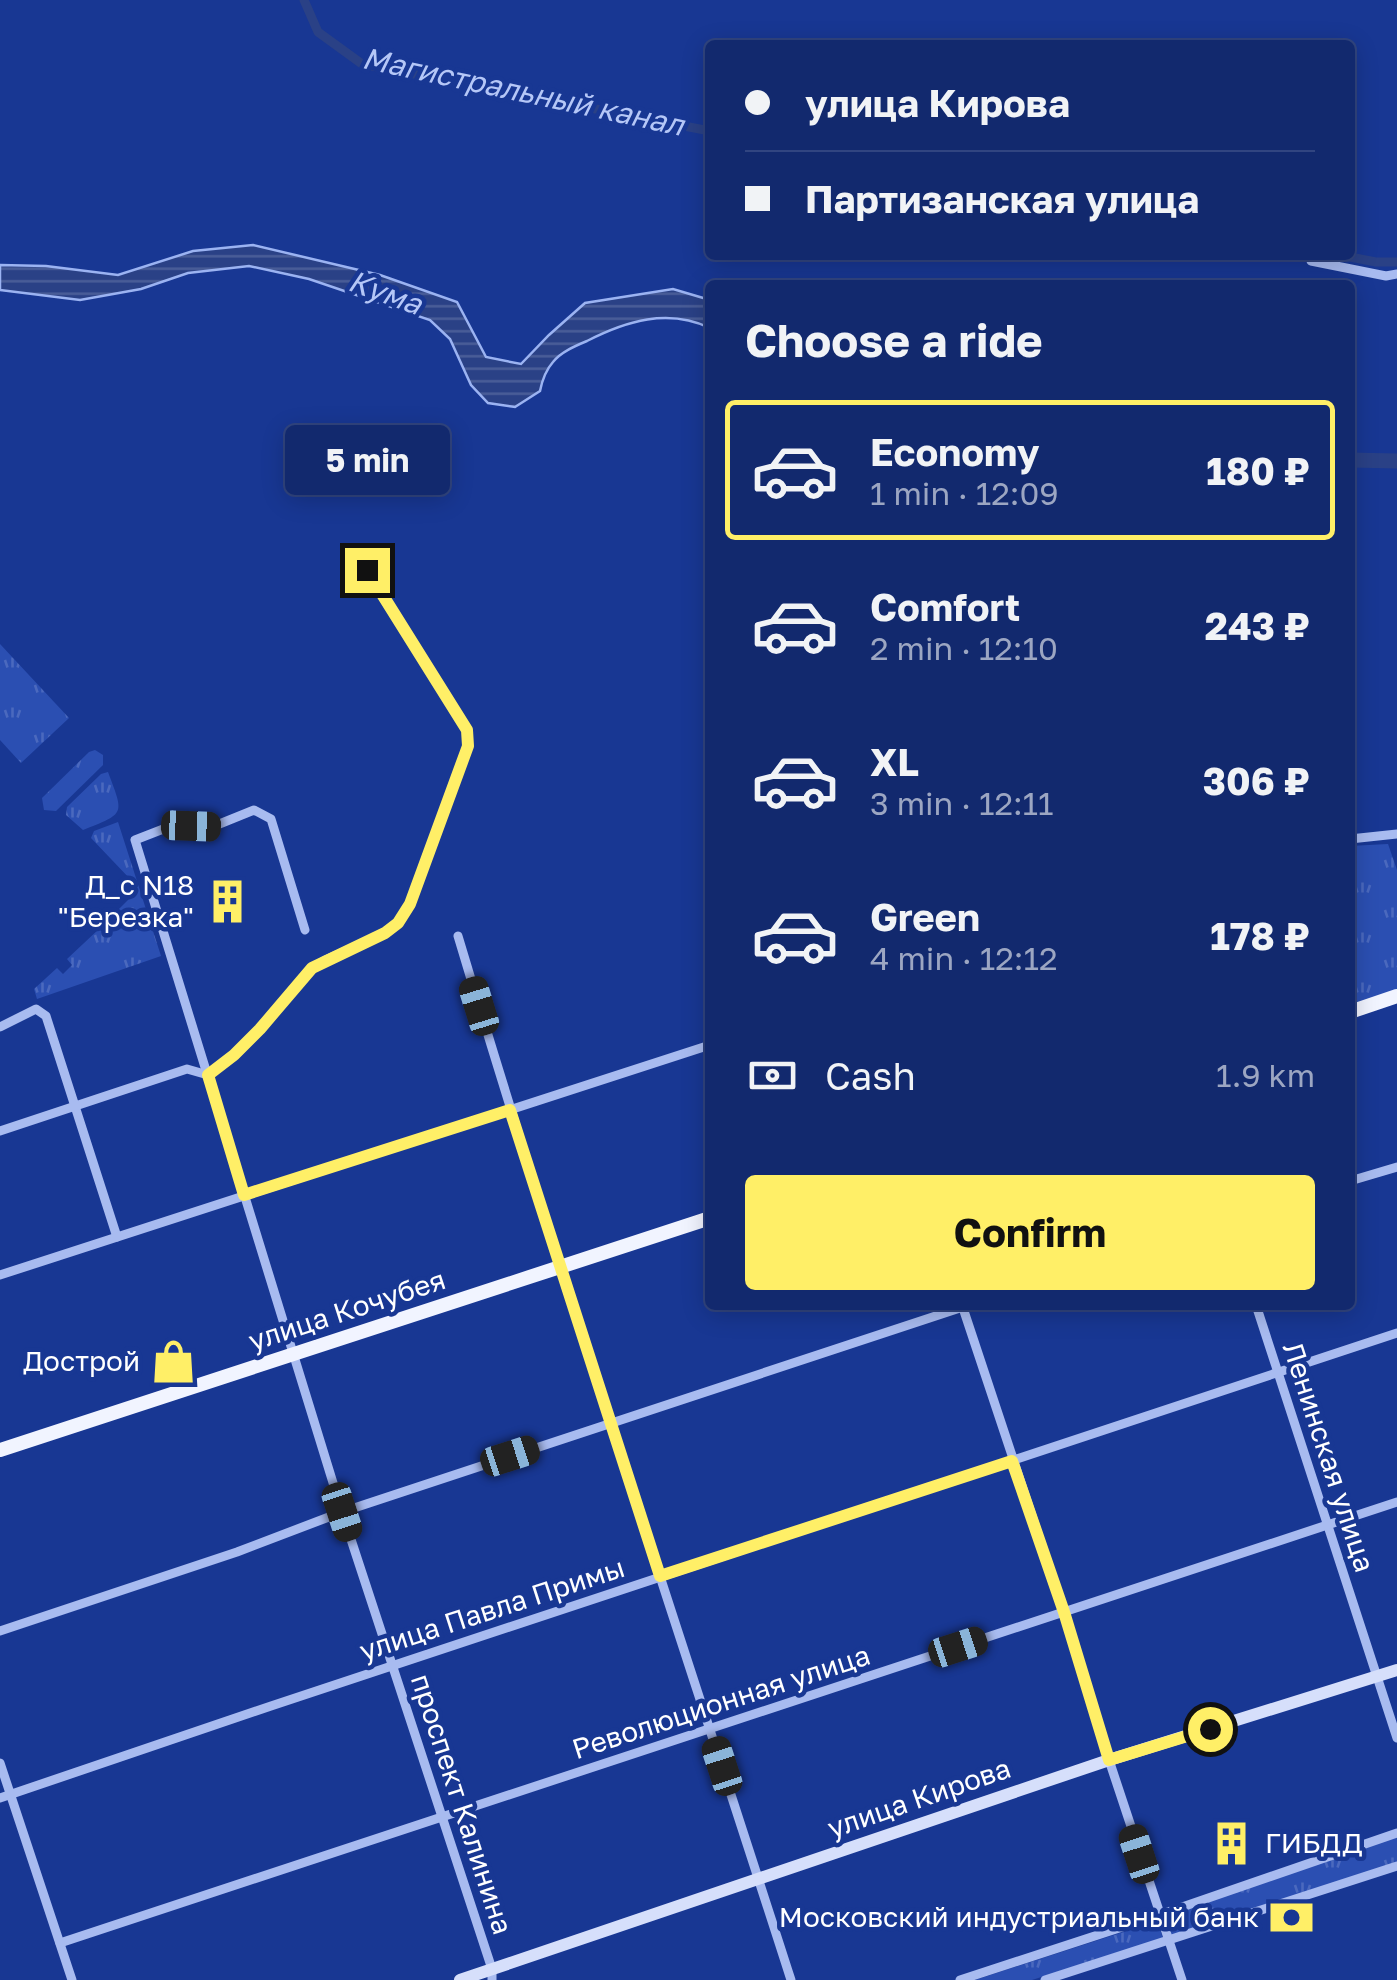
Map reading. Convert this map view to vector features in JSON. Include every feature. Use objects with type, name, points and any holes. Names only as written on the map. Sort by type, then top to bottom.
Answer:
[{"type":"main road","points":[[1355,1010],[1397,996]]},
{"type":"main road","name":"улица Кочубея","points":[[0,1450],[705,1220]]},
{"type":"street","points":[[1311,262],[1386,276],[1397,274]]},
{"type":"street","points":[[0,1131],[187,1069],[208,1075],[260,1029],[312,968],[398,923],[410,904],[468,746],[467,730],[362,559]]},
{"type":"street","name":"проспект Калинина","points":[[306,930],[271,819],[254,810],[212,827],[191,826],[189,819],[135,840],[342,1512],[492,1974]]},
{"type":"street","points":[[1355,838],[1394,834],[1397,847]]},
{"type":"street","points":[[458,936],[510,1110],[791,1980]]},
{"type":"street","points":[[0,1026],[36,1009],[46,1016],[118,1237]]},
{"type":"street","points":[[0,1274],[705,1046]]},
{"type":"street","points":[[1355,1180],[1397,1167]]},
{"type":"street","points":[[0,1632],[342,1512],[952,1310]]},
{"type":"street","points":[[965,1310],[1182,1980]]},
{"type":"street","name":"Ленинская улица","points":[[1258,1310],[1397,1738]]},
{"type":"street","name":"улица Павла Примы","points":[[5,1796],[1397,1333]]},
{"type":"street","name":"Революционная улица","points":[[60,1943],[1397,1502]]},
{"type":"street","name":"улица Кирова","points":[[460,1980],[492,1974],[758,1878],[1109,1760],[1397,1670]]},
{"type":"street","points":[[0,1763],[5,1796],[72,1980]]},
{"type":"street","points":[[960,1980],[1397,1834]]},
{"type":"street","points":[[1045,1980],[1397,1866]]},
{"type":"green space","points":[[0,644],[69,718],[21,763],[0,740]]},
{"type":"green space","points":[[95,750],[103,755],[103,765],[56,811],[44,810],[42,798]]},
{"type":"green space","points":[[108,772],[118,811],[83,830],[66,815],[67,807],[101,774]]},
{"type":"green space","points":[[118,822],[161,956],[37,999],[34,989],[57,968],[63,974],[72,965],[67,959],[99,929],[104,933],[113,925],[109,919],[132,896],[132,881],[91,838],[94,831]]},
{"type":"green space","points":[[1388,844],[1397,870],[1397,990],[1355,1003],[1355,846]]},
{"type":"green space","points":[[1397,1837],[1397,1862],[1170,1937],[1162,1917]]},
{"type":"green space","points":[[1157,1921],[1163,1938],[1032,1980],[975,1980]]},
{"type":"water","points":[[253,245],[380,275],[457,302],[486,357],[521,364],[585,303],[673,289],[705,299],[705,326],[663,318],[617,328],[560,355],[548,369],[540,391],[515,407],[488,403],[471,385],[450,339],[430,320],[309,279],[249,266],[188,273],[141,289],[80,300],[0,290],[0,265],[118,275],[193,251]]},
{"type":"waterway","name":"Магистральный канал","points":[[304,0],[318,32],[362,64],[705,130]]},
{"type":"waterway","name":"Магистральный канал","points":[[1355,258],[1397,262]]},
{"type":"waterway","name":"Кума","points":[[1355,460],[1397,461]]},
{"type":"place","name":"Д_с N18 \"Березка\"","points":[[227,901]]},
{"type":"place","name":"Дострой","points":[[173,1361]]},
{"type":"place","name":"ГИБДД","points":[[1232,1843]]},
{"type":"place","name":"Московский индустриальный банк","points":[[1292,1917]]},
{"type":"route","points":[[367,570],[467,730],[468,746],[410,904],[398,923],[312,968],[260,1029],[208,1075],[244,1195],[510,1110],[660,1576],[1012,1461],[1109,1760],[1210,1729]]}]
